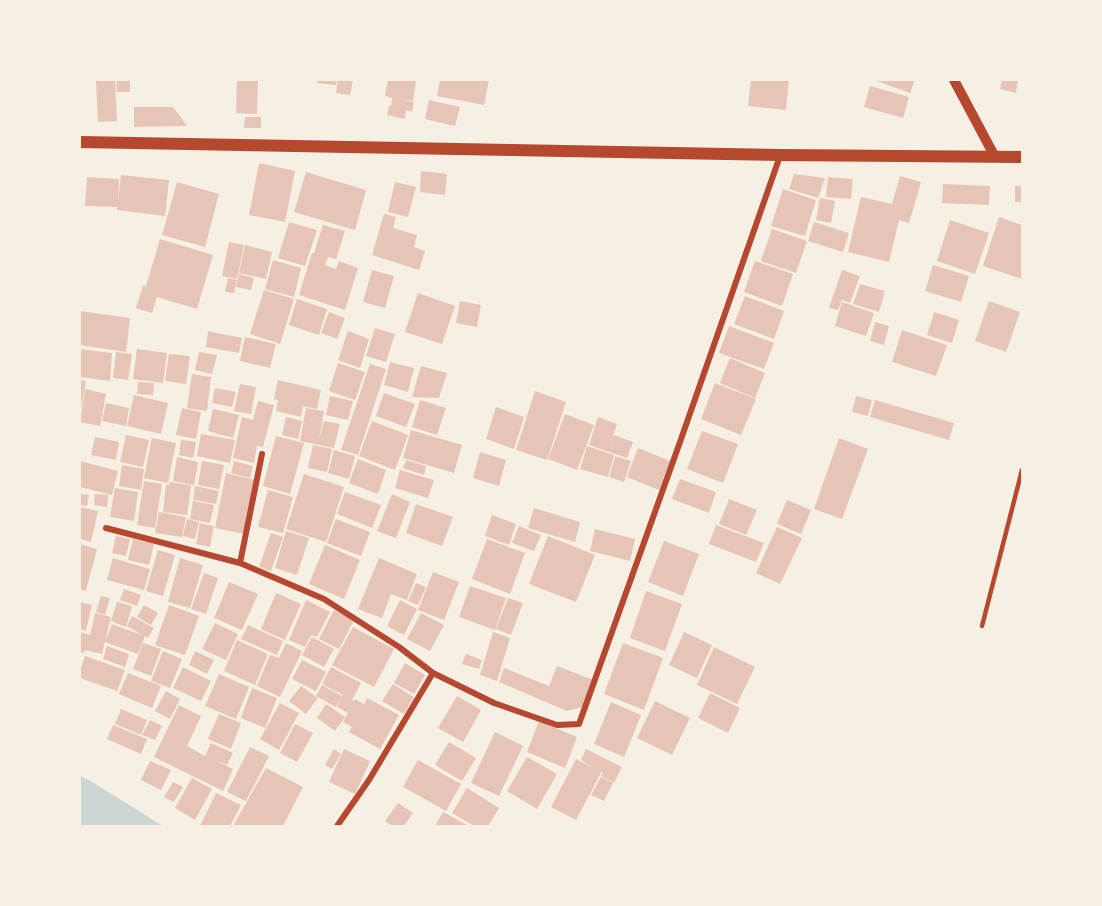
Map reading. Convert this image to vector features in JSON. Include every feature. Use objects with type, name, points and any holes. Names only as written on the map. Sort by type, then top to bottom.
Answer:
[{"type":"main road","points":[[80,142],[780,155],[1023,157]]},
{"type":"street","points":[[954,80],[995,157]]},
{"type":"street","points":[[106,528],[240,563],[324,599],[399,647],[433,673],[494,703],[557,725],[579,724],[780,155]]},
{"type":"street","points":[[240,563],[262,454]]},
{"type":"street","points":[[337,826],[369,780],[433,673]]},
{"type":"lane","points":[[982,626],[1023,470]]},
{"type":"shaded area","points":[[80,776],[89,780],[163,826],[80,826]]},
{"type":"building","points":[[96,80],[115,80],[117,121],[98,122]]},
{"type":"building","points":[[116,80],[130,80],[130,92],[117,92]]},
{"type":"building","points":[[237,80],[258,80],[257,114],[236,113]]},
{"type":"building","points":[[317,80],[337,80],[336,85],[317,83]]},
{"type":"building","points":[[338,80],[353,80],[350,95],[336,93]]},
{"type":"building","points":[[388,80],[416,80],[413,101],[395,98],[414,102],[412,112],[406,110],[405,119],[387,115],[392,98],[385,96]]},
{"type":"building","points":[[440,80],[489,80],[484,105],[437,96]]},
{"type":"building","points":[[751,80],[789,80],[786,110],[748,106]]},
{"type":"building","points":[[874,80],[915,80],[910,93]]},
{"type":"building","points":[[1002,80],[1018,80],[1016,93],[1000,89]]},
{"type":"building","points":[[870,86],[909,97],[903,118],[864,107]]},
{"type":"building","points":[[429,100],[460,107],[455,126],[425,119]]},
{"type":"building","points":[[134,107],[173,107],[187,126],[134,127]]},
{"type":"building","points":[[245,117],[261,117],[261,128],[244,128]]},
{"type":"building","points":[[259,163],[295,171],[285,222],[249,215]]},
{"type":"building","points":[[421,171],[447,174],[445,195],[420,192]]},
{"type":"building","points":[[306,172],[366,190],[355,230],[294,212]]},
{"type":"building","points":[[794,174],[825,178],[818,198],[789,189]]},
{"type":"building","points":[[121,175],[169,180],[165,216],[117,210],[117,207],[85,206],[87,177],[119,179],[118,201]]},
{"type":"building","points":[[900,176],[921,182],[909,223],[899,220],[889,262],[848,252],[861,197],[892,204]]},
{"type":"building","points":[[828,177],[853,179],[851,199],[826,197]]},
{"type":"building","points":[[177,182],[219,194],[205,247],[162,235]]},
{"type":"building","points":[[395,182],[416,187],[408,217],[388,212]]},
{"type":"building","points":[[943,184],[990,186],[989,205],[942,203]]},
{"type":"building","points":[[1015,186],[1022,186],[1022,202],[1015,202]]},
{"type":"building","points":[[783,189],[816,200],[805,236],[771,226]]},
{"type":"building","points":[[820,198],[835,201],[831,223],[816,220]]},
{"type":"building","points":[[384,214],[396,217],[393,228],[417,235],[414,247],[425,251],[419,270],[372,255]]},
{"type":"building","points":[[999,217],[1022,225],[1022,279],[983,266]]},
{"type":"building","points":[[950,220],[989,233],[975,274],[937,261]]},
{"type":"building","points":[[289,222],[317,230],[305,266],[278,258]]},
{"type":"building","points":[[814,222],[849,233],[843,252],[808,241]]},
{"type":"building","points":[[323,225],[345,231],[336,259],[328,257],[325,265],[336,269],[339,261],[358,268],[345,310],[299,295]]},
{"type":"building","points":[[772,229],[807,241],[796,273],[761,261]]},
{"type":"building","points":[[160,239],[213,255],[197,309],[157,297],[152,313],[136,308],[143,285],[146,286]]},
{"type":"building","points":[[229,242],[244,245],[237,279],[222,276]]},
{"type":"building","points":[[245,245],[272,252],[266,279],[239,273]]},
{"type":"building","points":[[273,260],[301,268],[294,297],[265,289]]},
{"type":"building","points":[[755,261],[793,274],[782,306],[744,292]]},
{"type":"building","points":[[933,265],[969,276],[961,302],[925,291]]},
{"type":"building","points":[[372,270],[394,276],[385,308],[363,302]]},
{"type":"building","points":[[842,270],[860,276],[850,303],[842,300],[838,310],[829,308]]},
{"type":"building","points":[[239,274],[254,278],[251,290],[236,287]]},
{"type":"building","points":[[228,278],[237,280],[234,293],[225,292]]},
{"type":"building","points":[[860,284],[885,291],[879,312],[853,304]]},
{"type":"building","points":[[264,290],[294,299],[280,344],[250,334]]},
{"type":"building","points":[[418,293],[455,306],[442,344],[405,332]]},
{"type":"building","points":[[745,296],[784,311],[774,339],[734,324]]},
{"type":"building","points":[[297,299],[327,309],[319,335],[289,325]]},
{"type":"building","points":[[460,301],[481,305],[477,327],[456,323]]},
{"type":"building","points":[[989,301],[1020,312],[1006,352],[975,341]]},
{"type":"building","points":[[842,302],[874,313],[866,336],[835,326]]},
{"type":"building","points":[[80,311],[130,318],[126,352],[80,345]]},
{"type":"building","points":[[329,312],[345,318],[337,339],[321,333]]},
{"type":"building","points":[[934,312],[959,320],[952,343],[927,335]]},
{"type":"building","points":[[875,322],[889,326],[884,345],[870,341]]},
{"type":"building","points":[[729,326],[774,343],[764,369],[719,353]]},
{"type":"building","points":[[375,328],[395,334],[386,362],[366,356]]},
{"type":"building","points":[[902,330],[947,345],[936,376],[892,362]]},
{"type":"building","points":[[208,331],[242,338],[239,353],[206,347]]},
{"type":"building","points":[[348,331],[369,339],[360,368],[338,360]]},
{"type":"building","points":[[245,337],[276,344],[270,368],[240,361]]},
{"type":"building","points":[[80,349],[112,353],[110,381],[80,377]]},
{"type":"building","points":[[137,349],[167,353],[163,383],[133,379]]},
{"type":"building","points":[[116,352],[132,354],[128,380],[113,378]]},
{"type":"building","points":[[199,352],[217,355],[212,374],[195,370]]},
{"type":"building","points":[[169,354],[190,356],[186,384],[165,381]]},
{"type":"building","points":[[730,358],[765,373],[755,398],[720,383]]},
{"type":"building","points":[[390,362],[414,368],[408,392],[384,385]]},
{"type":"building","points":[[338,363],[365,372],[355,400],[329,391]]},
{"type":"building","points":[[370,364],[386,369],[358,455],[341,450]]},
{"type":"building","points":[[421,366],[447,373],[439,398],[412,397]]},
{"type":"building","points":[[192,374],[211,377],[207,411],[187,408]]},
{"type":"building","points":[[80,380],[86,381],[81,408],[80,408]]},
{"type":"building","points":[[278,380],[321,390],[317,409],[303,406],[301,417],[276,411],[278,400],[274,399]]},
{"type":"building","points":[[138,382],[154,383],[153,395],[137,394]]},
{"type":"building","points":[[715,383],[756,399],[741,435],[701,419]]},
{"type":"building","points":[[240,384],[256,387],[251,414],[234,411]]},
{"type":"building","points":[[215,388],[236,392],[232,407],[212,403]]},
{"type":"building","points":[[85,389],[106,394],[100,426],[80,422]]},
{"type":"building","points":[[535,391],[566,402],[547,460],[516,450]]},
{"type":"building","points":[[384,393],[415,404],[406,427],[376,416]]},
{"type":"building","points":[[134,395],[168,403],[161,434],[127,426]]},
{"type":"building","points":[[330,396],[353,401],[348,420],[326,415]]},
{"type":"building","points":[[856,396],[872,400],[868,416],[852,412]]},
{"type":"building","points":[[420,400],[446,408],[437,435],[412,427]]},
{"type":"building","points":[[875,400],[954,423],[949,440],[870,417]]},
{"type":"building","points":[[258,401],[274,405],[263,447],[257,446],[254,463],[233,458],[242,417],[253,420]]},
{"type":"building","points":[[106,403],[129,408],[126,426],[102,421]]},
{"type":"building","points":[[496,407],[524,417],[514,449],[486,439]]},
{"type":"building","points":[[182,408],[201,412],[196,439],[176,435]]},
{"type":"building","points":[[306,408],[324,411],[319,440],[324,421],[340,424],[334,448],[300,441]]},
{"type":"building","points":[[213,409],[239,415],[233,438],[208,431]]},
{"type":"building","points":[[565,414],[594,425],[577,470],[548,459]]},
{"type":"building","points":[[286,417],[302,421],[298,439],[282,435]]},
{"type":"building","points":[[598,417],[617,424],[610,445],[614,435],[633,442],[627,458],[589,445]]},
{"type":"building","points":[[372,421],[408,435],[395,470],[359,456]]},
{"type":"building","points":[[411,430],[462,445],[454,473],[403,458]]},
{"type":"building","points":[[702,431],[738,444],[723,483],[687,469]]},
{"type":"building","points":[[201,434],[235,440],[230,463],[197,456]]},
{"type":"building","points":[[126,435],[149,440],[143,467],[120,462]]},
{"type":"building","points":[[276,436],[304,443],[290,494],[263,486]]},
{"type":"building","points":[[95,437],[119,442],[116,460],[91,455]]},
{"type":"building","points":[[152,438],[176,443],[168,483],[144,478]]},
{"type":"building","points":[[839,438],[868,449],[842,519],[814,509]]},
{"type":"building","points":[[181,440],[196,442],[193,458],[179,455]]},
{"type":"building","points":[[313,445],[332,449],[327,472],[308,468]]},
{"type":"building","points":[[587,446],[614,455],[608,477],[580,469]]},
{"type":"building","points":[[638,448],[670,461],[659,490],[627,477]]},
{"type":"building","points":[[334,450],[355,456],[349,479],[328,473]]},
{"type":"building","points":[[480,452],[506,460],[499,486],[473,478]]},
{"type":"building","points":[[615,456],[631,461],[624,482],[609,477]]},
{"type":"building","points":[[177,457],[198,462],[194,485],[173,481]]},
{"type":"building","points":[[358,459],[386,470],[378,494],[349,483]]},
{"type":"building","points":[[406,460],[426,466],[424,475],[403,468]]},
{"type":"building","points":[[80,461],[118,471],[112,495],[80,487]]},
{"type":"building","points":[[202,461],[224,465],[219,489],[198,485]]},
{"type":"building","points":[[234,461],[253,466],[250,478],[231,473]]},
{"type":"building","points":[[122,465],[144,469],[141,490],[119,486]]},
{"type":"building","points":[[400,470],[434,480],[428,498],[395,488]]},
{"type":"building","points":[[226,473],[255,480],[244,534],[215,528]]},
{"type":"building","points":[[304,474],[344,487],[326,542],[286,529]]},
{"type":"building","points":[[680,479],[716,492],[709,513],[672,499]]},
{"type":"building","points":[[144,481],[162,484],[155,528],[137,525]]},
{"type":"building","points":[[169,482],[191,485],[187,515],[163,512],[166,485],[169,485]]},
{"type":"building","points":[[195,486],[219,491],[216,504],[193,500]]},
{"type":"building","points":[[115,488],[138,492],[134,521],[110,517]]},
{"type":"building","points":[[268,490],[293,497],[283,533],[258,527]]},
{"type":"building","points":[[345,492],[381,505],[372,528],[337,514]]},
{"type":"building","points":[[80,494],[89,495],[87,506],[80,505]]},
{"type":"building","points":[[95,494],[108,495],[107,507],[94,505]]},
{"type":"building","points":[[392,494],[410,502],[396,538],[377,531]]},
{"type":"building","points":[[729,499],[757,510],[746,535],[719,524]]},
{"type":"building","points":[[787,500],[811,510],[801,534],[777,524]]},
{"type":"building","points":[[193,501],[214,505],[210,523],[190,519]]},
{"type":"building","points":[[416,504],[453,517],[442,546],[406,533]]},
{"type":"building","points":[[80,507],[98,511],[91,542],[80,539]]},
{"type":"building","points":[[534,508],[580,522],[575,542],[528,528]]},
{"type":"building","points":[[159,512],[186,517],[182,537],[155,533]]},
{"type":"building","points":[[492,515],[516,524],[509,545],[485,536]]},
{"type":"building","points":[[187,519],[199,522],[195,539],[183,536]]},
{"type":"building","points":[[336,519],[370,532],[361,556],[327,543]]},
{"type":"building","points":[[200,523],[214,526],[210,547],[196,544]]},
{"type":"building","points":[[716,525],[764,543],[756,562],[709,544]]},
{"type":"building","points":[[519,526],[541,535],[534,551],[512,543]]},
{"type":"building","points":[[777,527],[802,538],[780,584],[756,573]]},
{"type":"building","points":[[595,529],[635,539],[630,561],[590,551]]},
{"type":"building","points":[[286,531],[309,538],[297,575],[275,568]]},
{"type":"building","points":[[271,533],[283,537],[271,571],[259,567]]},
{"type":"building","points":[[116,536],[130,539],[126,556],[112,553]]},
{"type":"building","points":[[548,536],[595,555],[576,602],[529,584]]},
{"type":"building","points":[[133,539],[154,544],[149,565],[128,560]]},
{"type":"building","points":[[487,539],[525,553],[510,594],[472,579]]},
{"type":"building","points":[[664,541],[699,554],[683,596],[648,582]]},
{"type":"building","points":[[80,544],[97,549],[86,591],[80,589]]},
{"type":"building","points":[[325,545],[360,560],[344,599],[309,584]]},
{"type":"building","points":[[158,550],[175,555],[163,596],[146,591]]},
{"type":"building","points":[[113,558],[150,569],[144,590],[107,580]]},
{"type":"building","points":[[180,558],[203,565],[190,608],[168,602]]},
{"type":"building","points":[[379,558],[417,574],[407,600],[391,594],[382,618],[358,609]]},
{"type":"building","points":[[433,572],[459,582],[444,620],[418,610]]},
{"type":"building","points":[[204,573],[218,578],[206,614],[191,609]]},
{"type":"building","points":[[229,582],[258,594],[242,630],[214,618]]},
{"type":"building","points":[[416,583],[426,587],[418,605],[408,601]]},
{"type":"building","points":[[470,586],[506,598],[495,630],[459,617]]},
{"type":"building","points":[[124,589],[141,595],[137,606],[120,600]]},
{"type":"building","points":[[646,591],[682,604],[665,651],[630,638]]},
{"type":"building","points":[[276,593],[301,604],[285,640],[261,629]]},
{"type":"building","points":[[101,596],[110,598],[105,615],[96,612]]},
{"type":"building","points":[[508,598],[523,603],[511,635],[496,629]]},
{"type":"building","points":[[306,600],[330,612],[317,637],[311,635],[305,647],[289,640]]},
{"type":"building","points":[[400,600],[417,609],[404,635],[387,626]]},
{"type":"building","points":[[80,602],[92,605],[86,631],[80,629]]},
{"type":"building","points":[[117,602],[132,606],[126,627],[111,621]]},
{"type":"building","points":[[144,605],[158,613],[151,625],[137,617]]},
{"type":"building","points":[[169,605],[199,616],[185,655],[155,645]]},
{"type":"building","points":[[334,610],[354,620],[339,649],[319,639]]},
{"type":"building","points":[[95,613],[111,617],[102,654],[85,650],[84,653],[80,652],[80,632],[90,635]]},
{"type":"building","points":[[421,613],[444,625],[430,651],[407,639]]},
{"type":"building","points":[[132,616],[154,628],[148,638],[127,626]]},
{"type":"building","points":[[215,623],[238,634],[226,660],[202,649]]},
{"type":"building","points":[[112,624],[145,636],[138,654],[105,642]]},
{"type":"building","points":[[248,625],[283,641],[277,655],[241,639]]},
{"type":"building","points":[[353,627],[394,649],[374,687],[332,665]]},
{"type":"building","points":[[493,632],[510,638],[497,681],[480,675]]},
{"type":"building","points":[[684,632],[712,645],[697,678],[669,665]]},
{"type":"building","points":[[312,637],[334,649],[324,667],[302,655]]},
{"type":"building","points":[[237,640],[268,654],[255,685],[224,671]]},
{"type":"building","points":[[143,643],[161,649],[151,676],[133,669]]},
{"type":"building","points":[[286,643],[302,651],[280,697],[257,686],[270,655],[279,658]]},
{"type":"building","points":[[623,643],[663,658],[644,710],[604,694]]},
{"type":"building","points":[[107,646],[129,654],[125,667],[103,659]]},
{"type":"building","points":[[714,647],[755,667],[737,704],[697,685]]},
{"type":"building","points":[[163,651],[182,659],[170,688],[151,681]]},
{"type":"building","points":[[195,651],[214,660],[207,674],[189,665]]},
{"type":"building","points":[[466,654],[482,660],[479,669],[462,664]]},
{"type":"building","points":[[85,656],[125,670],[117,691],[80,678]]},
{"type":"building","points":[[302,660],[326,672],[316,691],[292,679]]},
{"type":"building","points":[[405,663],[425,675],[414,694],[394,683]]},
{"type":"building","points":[[557,666],[593,680],[582,707],[567,711],[499,682],[504,668],[549,686]]},
{"type":"building","points":[[183,667],[211,681],[201,701],[173,688]]},
{"type":"building","points":[[331,667],[361,683],[352,700],[355,699],[364,704],[367,698],[399,715],[380,749],[349,732],[352,727],[343,722],[348,713],[337,707],[343,695],[322,684]]},
{"type":"building","points":[[128,673],[161,686],[152,708],[119,694]]},
{"type":"building","points":[[219,674],[249,687],[236,719],[205,706]]},
{"type":"building","points":[[393,684],[414,697],[404,714],[382,701]]},
{"type":"building","points":[[322,685],[342,696],[336,707],[316,696]]},
{"type":"building","points":[[301,686],[318,698],[306,714],[289,701]]},
{"type":"building","points":[[252,688],[277,698],[265,728],[241,718]]},
{"type":"building","points":[[166,691],[180,699],[170,719],[155,711]]},
{"type":"building","points":[[710,693],[740,708],[728,733],[698,718]]},
{"type":"building","points":[[457,696],[481,710],[463,742],[438,728]]},
{"type":"building","points":[[655,701],[690,718],[672,755],[637,738]]},
{"type":"building","points":[[611,702],[641,715],[624,757],[594,744]]},
{"type":"building","points":[[280,703],[299,713],[279,750],[260,739]]},
{"type":"building","points":[[326,704],[345,717],[335,731],[317,718]]},
{"type":"building","points":[[179,705],[201,716],[187,746],[205,756],[211,743],[233,753],[227,765],[213,759],[233,769],[223,791],[154,757]]},
{"type":"building","points":[[121,709],[147,720],[141,735],[115,724]]},
{"type":"building","points":[[219,714],[241,723],[231,749],[208,739]]},
{"type":"building","points":[[150,720],[162,726],[155,740],[142,735]]},
{"type":"building","points":[[539,721],[577,737],[565,768],[527,752]]},
{"type":"building","points":[[295,724],[313,733],[297,762],[280,753]]},
{"type":"building","points":[[113,725],[147,739],[141,754],[107,739]]},
{"type":"building","points":[[495,732],[523,746],[499,796],[471,783]]},
{"type":"building","points":[[449,742],[476,758],[462,781],[435,765]]},
{"type":"building","points":[[250,747],[269,756],[246,801],[227,792]]},
{"type":"building","points":[[334,749],[341,754],[332,769],[325,765]]},
{"type":"building","points":[[344,749],[370,761],[355,794],[329,782]]},
{"type":"building","points":[[586,749],[622,767],[614,783],[601,776],[602,771],[576,820],[551,807],[576,759],[594,768],[581,760]]},
{"type":"building","points":[[527,757],[557,774],[537,809],[507,791]]},
{"type":"building","points":[[418,760],[461,784],[446,811],[403,787]]},
{"type":"building","points":[[150,761],[171,770],[161,790],[141,780]]},
{"type":"building","points":[[266,768],[303,787],[283,826],[233,826]]},
{"type":"building","points":[[601,777],[613,783],[604,801],[591,795]]},
{"type":"building","points":[[192,778],[212,789],[195,820],[175,808]]},
{"type":"building","points":[[173,782],[183,787],[174,802],[164,797]]},
{"type":"building","points":[[467,788],[499,808],[488,826],[474,826],[452,813]]},
{"type":"building","points":[[216,793],[241,805],[230,826],[200,826]]},
{"type":"building","points":[[398,803],[413,813],[404,826],[393,826],[385,821]]},
{"type":"building","points":[[443,812],[469,826],[435,826]]}]
